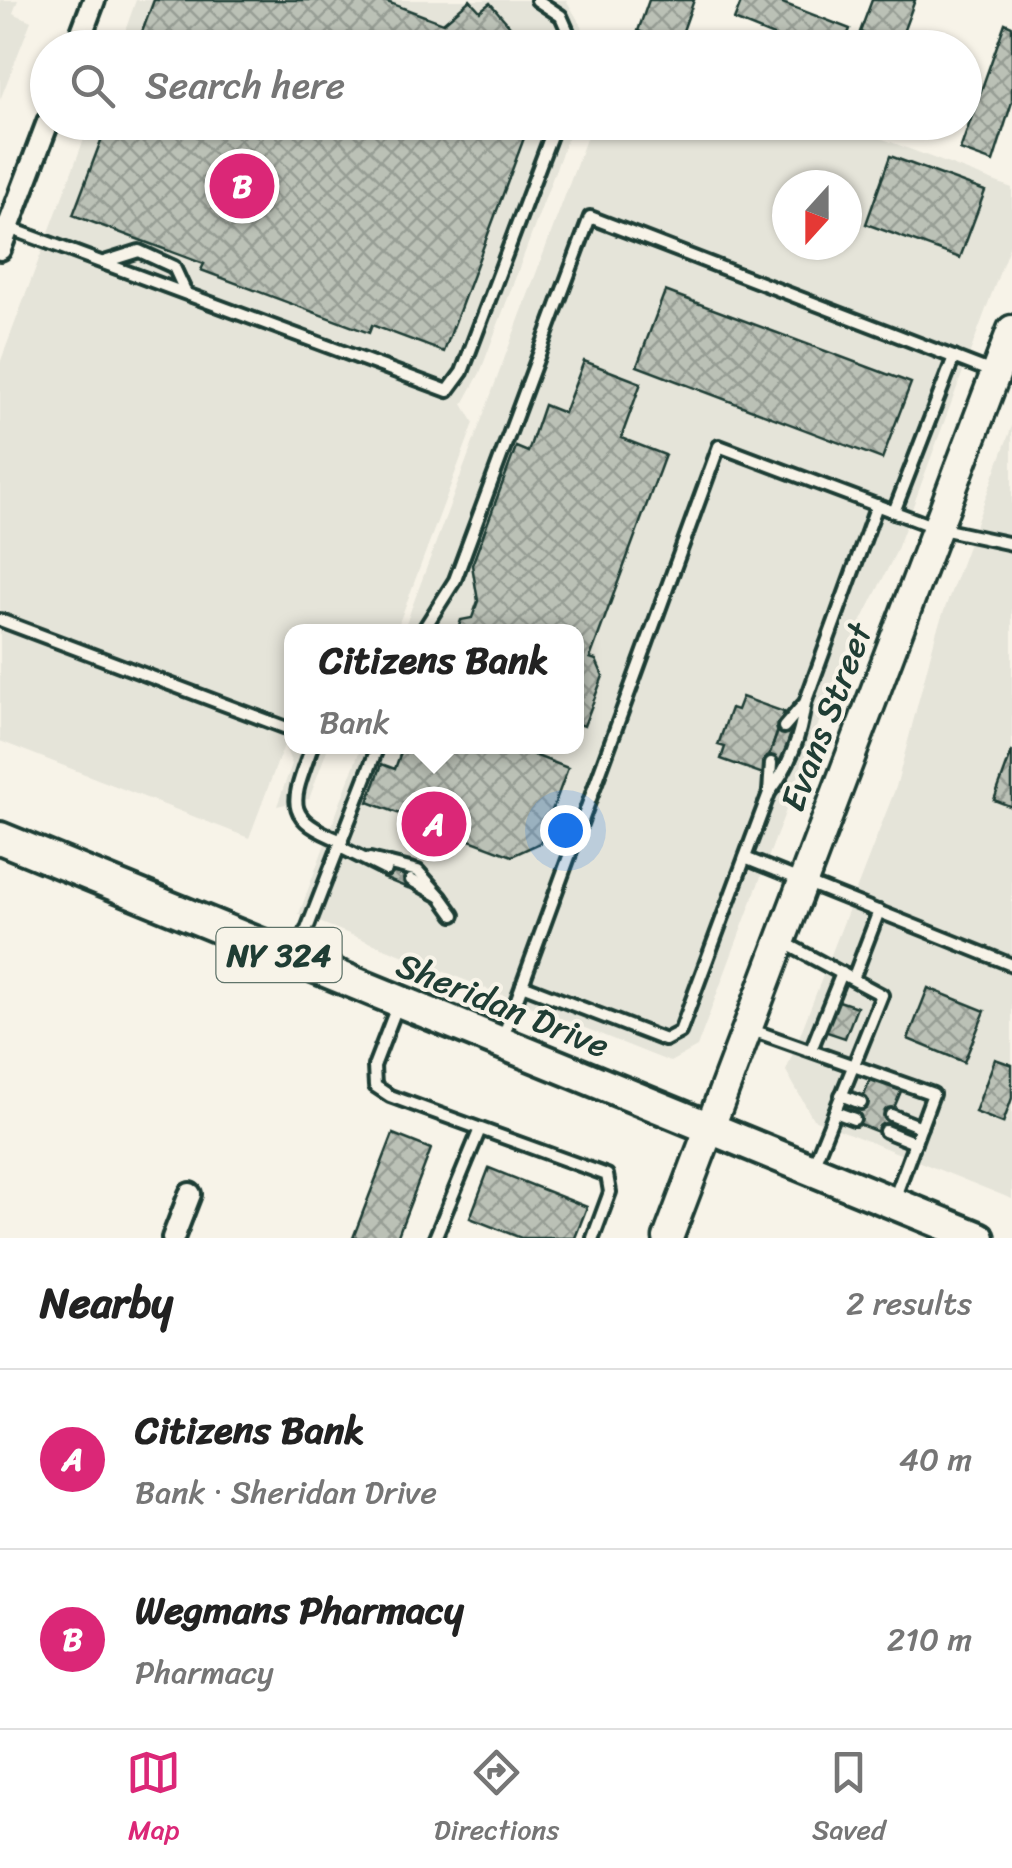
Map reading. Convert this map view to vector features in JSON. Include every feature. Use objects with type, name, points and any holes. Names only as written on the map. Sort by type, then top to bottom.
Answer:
[{"type":"main road","name":"Sheridan Drive","points":[[0,838],[500,1046],[979,1238]]},
{"type":"street","points":[[83,30],[94,0]]},
{"type":"street","points":[[0,249],[4,226],[40,140]]},
{"type":"street","name":"Evans Street","points":[[668,1238],[1012,330]]},
{"type":"street","points":[[173,1238],[190,1194]]},
{"type":"lane","points":[[537,0],[560,16],[567,30]]},
{"type":"lane","points":[[4,226],[448,392],[462,372],[549,140]]},
{"type":"lane","points":[[427,624],[455,580],[590,217],[996,373]]},
{"type":"lane","points":[[104,262],[139,251],[174,267],[186,293]]},
{"type":"lane","points":[[894,512],[954,357]]},
{"type":"lane","points":[[500,1046],[719,446],[937,528],[1012,544]]},
{"type":"lane","points":[[769,793],[787,769],[800,733],[804,703],[877,506]]},
{"type":"lane","points":[[0,620],[284,727]]},
{"type":"lane","points":[[784,728],[804,703]]},
{"type":"lane","points":[[309,754],[295,794],[296,810],[305,824],[386,870]]},
{"type":"lane","points":[[295,962],[375,754]]},
{"type":"lane","points":[[522,985],[665,1040],[674,1038],[769,793],[771,763]]},
{"type":"lane","points":[[745,858],[1012,965]]},
{"type":"lane","points":[[370,859],[418,871],[454,914]]},
{"type":"lane","points":[[411,880],[441,898]]},
{"type":"lane","points":[[811,1050],[879,911]]},
{"type":"lane","points":[[782,942],[882,995],[812,1169]]},
{"type":"lane","points":[[399,1003],[374,1066],[375,1086],[606,1175],[610,1192],[593,1238]]},
{"type":"lane","points":[[749,1029],[933,1094],[892,1202]]},
{"type":"lane","points":[[842,1096],[860,1103]]},
{"type":"lane","points":[[835,1112],[854,1119]]},
{"type":"lane","points":[[891,1115],[921,1127]]},
{"type":"lane","points":[[435,1238],[480,1129]]},
{"type":"lane","points":[[885,1131],[914,1143]]},
{"type":"shaded area","points":[[0,0],[18,0],[13,13],[31,21],[0,100]]},
{"type":"shaded area","points":[[136,0],[566,0],[584,30],[125,30]]},
{"type":"shaded area","points":[[84,140],[567,140],[480,373],[463,404],[474,423],[399,624],[284,624],[284,745],[249,838],[0,741],[0,363]]},
{"type":"shaded area","points":[[586,140],[886,140],[1012,188],[1012,239],[896,552],[842,661],[697,1047],[670,1062],[299,914],[358,754],[584,754],[584,624],[406,624]]},
{"type":"shaded area","points":[[1012,426],[1012,1199],[813,1119],[786,1071],[896,787],[937,630]]},
{"type":"shaded area","points":[[288,754],[325,754],[309,799],[277,806],[292,764]]},
{"type":"building","points":[[154,0],[382,0],[443,23],[470,0],[480,11],[490,3],[513,30],[143,30]]},
{"type":"building","points":[[649,0],[694,0],[683,30],[638,30]]},
{"type":"building","points":[[742,0],[775,0],[850,29],[759,30],[734,20]]},
{"type":"building","points":[[872,0],[915,0],[904,30],[861,30]]},
{"type":"building","points":[[1005,23],[1012,26],[1012,102],[993,162],[960,150],[964,140],[982,140],[982,88]]},
{"type":"building","points":[[101,140],[523,140],[444,352],[372,325],[369,333],[201,270],[204,264],[73,215]]},
{"type":"building","points":[[890,156],[985,191],[960,258],[866,224]]},
{"type":"building","points":[[665,291],[911,383],[882,459],[637,366]]},
{"type":"building","points":[[584,361],[641,383],[621,438],[665,455],[590,658],[596,660],[603,676],[584,726],[584,624],[460,624],[461,620],[472,618],[478,601],[472,565],[516,447],[528,452],[544,405],[564,413]]},
{"type":"building","points":[[742,697],[784,712],[763,774],[721,759],[725,747],[718,745],[731,708],[737,710]]},
{"type":"building","points":[[780,726],[793,731],[780,766],[767,761]]},
{"type":"building","points":[[1012,751],[1012,807],[994,800]]},
{"type":"building","points":[[400,754],[532,754],[568,768],[540,843],[512,856],[368,802],[382,764],[395,769]]},
{"type":"building","points":[[389,862],[414,871],[408,888],[383,878]]},
{"type":"building","points":[[928,988],[985,1011],[964,1062],[908,1039]]},
{"type":"building","points":[[836,1000],[857,1007],[845,1038],[824,1031]]},
{"type":"building","points":[[995,1059],[1012,1065],[1012,1098],[1003,1123],[975,1112]]},
{"type":"building","points":[[871,1077],[902,1089],[883,1134],[853,1122]]},
{"type":"building","points":[[393,1134],[431,1149],[397,1238],[353,1238]]},
{"type":"building","points":[[489,1168],[587,1207],[575,1238],[521,1238],[470,1218]]},
{"type":"place","name":"Wegmans Pharmacy","points":[[242,186]]},
{"type":"place","name":"Citizens Bank","points":[[434,824]]}]
